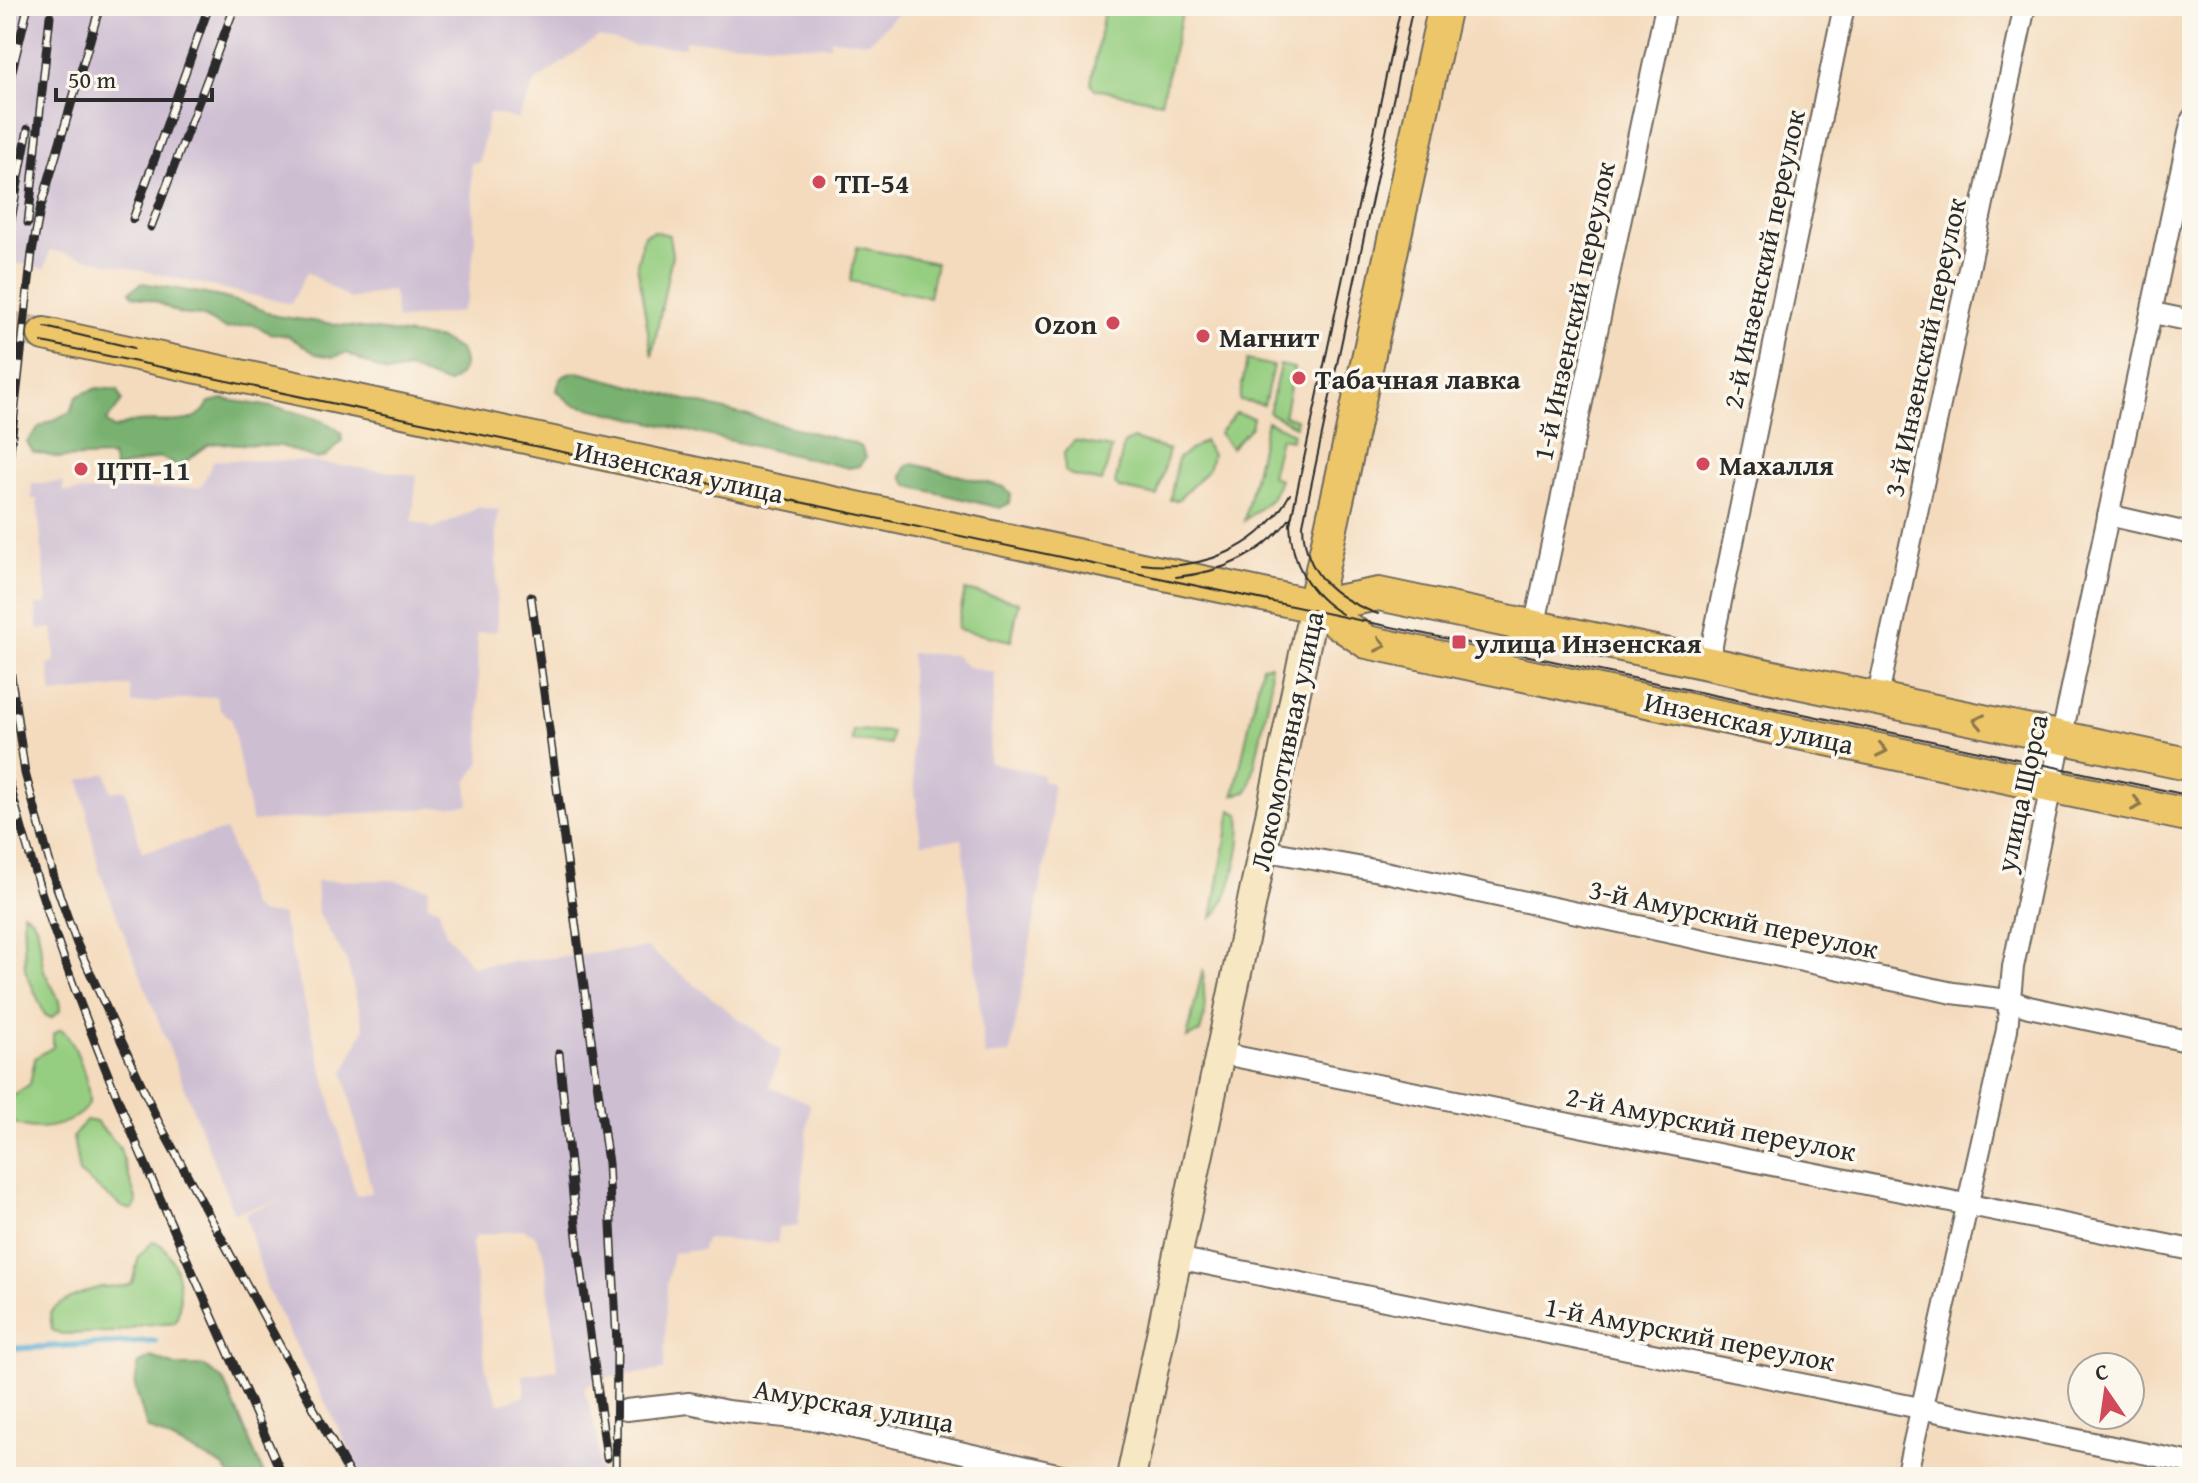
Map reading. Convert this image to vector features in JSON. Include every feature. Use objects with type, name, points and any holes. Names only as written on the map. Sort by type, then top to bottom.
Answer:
[{"type":"main road","name":"Локомотивная улица","points":[[1131,1477],[1314,606],[1445,6]]},
{"type":"main road","name":"Инзенская улица","points":[[44,334],[1314,606],[1367,642],[2192,816]]},
{"type":"main road","name":"Инзенская улица","points":[[1314,606],[1379,594],[2192,765]]},
{"type":"street","name":"1-й Инзенский переулок","points":[[1534,628],[1666,6]]},
{"type":"street","name":"2-й Инзенский переулок","points":[[1708,664],[1844,6]]},
{"type":"street","name":"3-й Инзенский переулок","points":[[1877,700],[2025,6]]},
{"type":"street","name":"улица Щорса","points":[[1906,1477],[1918,1407],[1970,1203],[2007,1030],[2008,1000],[2061,738],[2192,119]]},
{"type":"street","points":[[2153,313],[2192,321]]},
{"type":"street","points":[[2108,515],[2192,534]]},
{"type":"street","name":"3-й Амурский переулок","points":[[1262,850],[1380,871],[1953,993],[2008,1000],[2192,1042]]},
{"type":"street","name":"2-й Амурский переулок","points":[[1219,1053],[2192,1250]]},
{"type":"street","name":"1-й Амурский переулок","points":[[1177,1258],[2192,1463]]},
{"type":"street","name":"Амурская улица","points":[[626,1410],[689,1403],[727,1411],[823,1421],[1070,1477]]},
{"type":"shaded area","points":[[6,6],[906,6],[869,42],[831,39],[830,46],[685,41],[685,47],[636,46],[598,37],[536,81],[518,119],[489,113],[479,163],[471,163],[475,243],[467,300],[460,312],[397,320],[393,290],[350,299],[307,272],[291,304],[50,250],[45,269],[6,261]]},
{"type":"shaded area","points":[[214,460],[303,461],[417,475],[412,521],[435,529],[479,507],[499,510],[496,530],[497,631],[477,633],[481,762],[467,782],[469,805],[252,822],[231,718],[220,710],[216,696],[132,704],[130,686],[52,694],[48,664],[55,663],[54,636],[53,628],[38,630],[36,605],[47,603],[37,499],[32,499],[31,484],[63,482],[64,492],[201,487]]},
{"type":"shaded area","points":[[911,653],[955,655],[966,666],[995,673],[989,762],[1043,775],[1042,781],[1052,783],[1051,829],[1010,1054],[985,1056],[962,839],[921,843],[912,763]]},
{"type":"shaded area","points":[[106,773],[111,792],[125,789],[142,852],[226,830],[251,906],[261,914],[281,914],[356,1196],[372,1192],[344,1073],[364,1028],[346,959],[318,913],[316,881],[392,880],[429,888],[427,904],[439,909],[446,934],[472,966],[647,948],[781,1051],[769,1087],[810,1103],[798,1226],[778,1227],[778,1243],[705,1239],[702,1250],[673,1253],[667,1284],[664,1370],[598,1379],[584,1388],[597,1433],[600,1477],[340,1477],[357,1464],[267,1289],[245,1213],[287,1198],[234,1213],[99,870],[80,780]],"holes":[[[523,1229],[535,1235],[545,1256],[557,1370],[523,1375],[525,1396],[499,1404],[486,1370],[472,1244],[476,1236]]]},
{"type":"green space","points":[[1105,6],[1184,6],[1161,102],[1095,89],[1091,83]]},
{"type":"green space","points":[[653,231],[669,235],[672,255],[652,356],[637,264],[644,235]]},
{"type":"green space","points":[[857,247],[936,263],[929,297],[850,281]]},
{"type":"green space","points":[[143,283],[228,299],[276,316],[440,339],[460,350],[464,366],[448,384],[408,369],[387,373],[347,353],[332,357],[316,354],[288,336],[270,333],[252,324],[226,329],[201,316],[180,314],[157,302],[133,296],[130,291]]},
{"type":"green space","points":[[1247,360],[1273,366],[1264,405],[1239,400]]},
{"type":"green space","points":[[1280,365],[1294,368],[1284,416],[1296,419],[1295,426],[1269,413]]},
{"type":"green space","points":[[578,372],[853,443],[861,447],[866,457],[859,466],[849,468],[572,404],[557,391],[563,377]]},
{"type":"green space","points":[[97,388],[118,390],[122,401],[106,422],[115,429],[141,422],[193,418],[209,402],[223,399],[318,419],[341,433],[342,441],[325,457],[317,459],[281,446],[218,443],[208,445],[178,467],[160,457],[115,469],[112,456],[60,458],[33,452],[27,442],[39,427],[70,412],[77,396]]},
{"type":"green space","points":[[1236,413],[1253,418],[1251,427],[1231,448],[1219,433]]},
{"type":"green space","points":[[1267,421],[1293,433],[1291,440],[1280,438],[1271,476],[1280,480],[1271,499],[1244,521]]},
{"type":"green space","points":[[1133,439],[1169,450],[1157,496],[1119,488],[1115,484],[1124,444]]},
{"type":"green space","points":[[1074,441],[1112,448],[1102,482],[1073,476],[1065,471],[1064,453]]},
{"type":"green space","points":[[1204,441],[1212,455],[1208,470],[1178,500],[1170,500],[1178,458]]},
{"type":"green space","points":[[913,464],[1004,487],[1011,495],[1010,503],[1000,508],[908,486],[902,476],[907,466]]},
{"type":"green space","points":[[965,590],[1019,602],[1011,641],[957,629]]},
{"type":"green space","points":[[1270,665],[1271,688],[1250,786],[1246,792],[1234,795],[1262,666]]},
{"type":"green space","points":[[853,730],[891,732],[890,744],[852,741]]},
{"type":"green space","points":[[1231,810],[1239,814],[1241,824],[1238,853],[1230,886],[1212,918]]},
{"type":"green space","points":[[23,912],[38,930],[44,970],[59,1000],[60,1011],[51,1018],[45,1015],[25,970]]},
{"type":"green space","points":[[1203,968],[1205,1014],[1200,1032],[1187,1038]]},
{"type":"green space","points":[[61,1029],[72,1043],[81,1064],[89,1104],[72,1119],[51,1127],[29,1127],[9,1120],[8,1102],[30,1084],[35,1058],[53,1047],[53,1034]]},
{"type":"green space","points":[[86,1120],[96,1122],[119,1146],[137,1202],[133,1210],[122,1207],[79,1173],[73,1137]]},
{"type":"green space","points":[[153,1241],[169,1254],[178,1276],[180,1301],[175,1322],[142,1325],[117,1332],[62,1334],[52,1330],[50,1313],[67,1300],[101,1287],[132,1283],[139,1256]]},
{"type":"green space","points":[[151,1357],[176,1366],[204,1366],[224,1381],[265,1477],[231,1477],[223,1466],[147,1428],[135,1387],[138,1364]]},
{"type":"waterway","points":[[6,1349],[155,1341]]},
{"type":"tunnel","points":[[6,326],[44,334]]},
{"type":"tram line","points":[[1342,614],[1320,597],[1304,576],[1294,551],[1290,524],[1401,6]]},
{"type":"tram line","points":[[1378,614],[1348,600],[1324,582],[1309,557],[1303,524],[1413,6]]},
{"type":"tram line","points":[[45,327],[134,348]]},
{"type":"tram line","points":[[42,342],[2192,796]]},
{"type":"tram line","points":[[1142,564],[1186,564],[1228,552],[1263,529],[1290,494]]},
{"type":"tram line","points":[[1176,577],[1210,571],[1241,559],[1268,541],[1292,516]]},
{"type":"railway","points":[[6,95],[28,6]]},
{"type":"railway","points":[[6,488],[32,253],[40,210],[100,6]]},
{"type":"railway","points":[[133,219],[209,6]]},
{"type":"railway","points":[[151,227],[235,6]]},
{"type":"railway","points":[[28,223],[50,16]]},
{"type":"railway","points":[[6,247],[28,129]]},
{"type":"railway","points":[[531,597],[608,1163],[617,1345],[616,1477]]},
{"type":"railway","points":[[6,641],[25,773],[56,885],[77,944],[159,1123],[351,1477]]},
{"type":"railway","points":[[6,770],[61,952],[95,1041],[130,1129],[283,1477]]},
{"type":"railway","points":[[559,1053],[578,1246],[607,1458]]},
{"type":"place","name":"ТП-54","points":[[819,182]]},
{"type":"place","name":"Ozon","points":[[1113,323]]},
{"type":"place","name":"Магнит","points":[[1203,336]]},
{"type":"place","name":"Табачная лавка","points":[[1299,378]]},
{"type":"place","name":"Махалля","points":[[1703,464]]},
{"type":"place","name":"ЦТП-11","points":[[81,469]]},
{"type":"place","name":"улица Инзенская","points":[[1459,642]]}]
